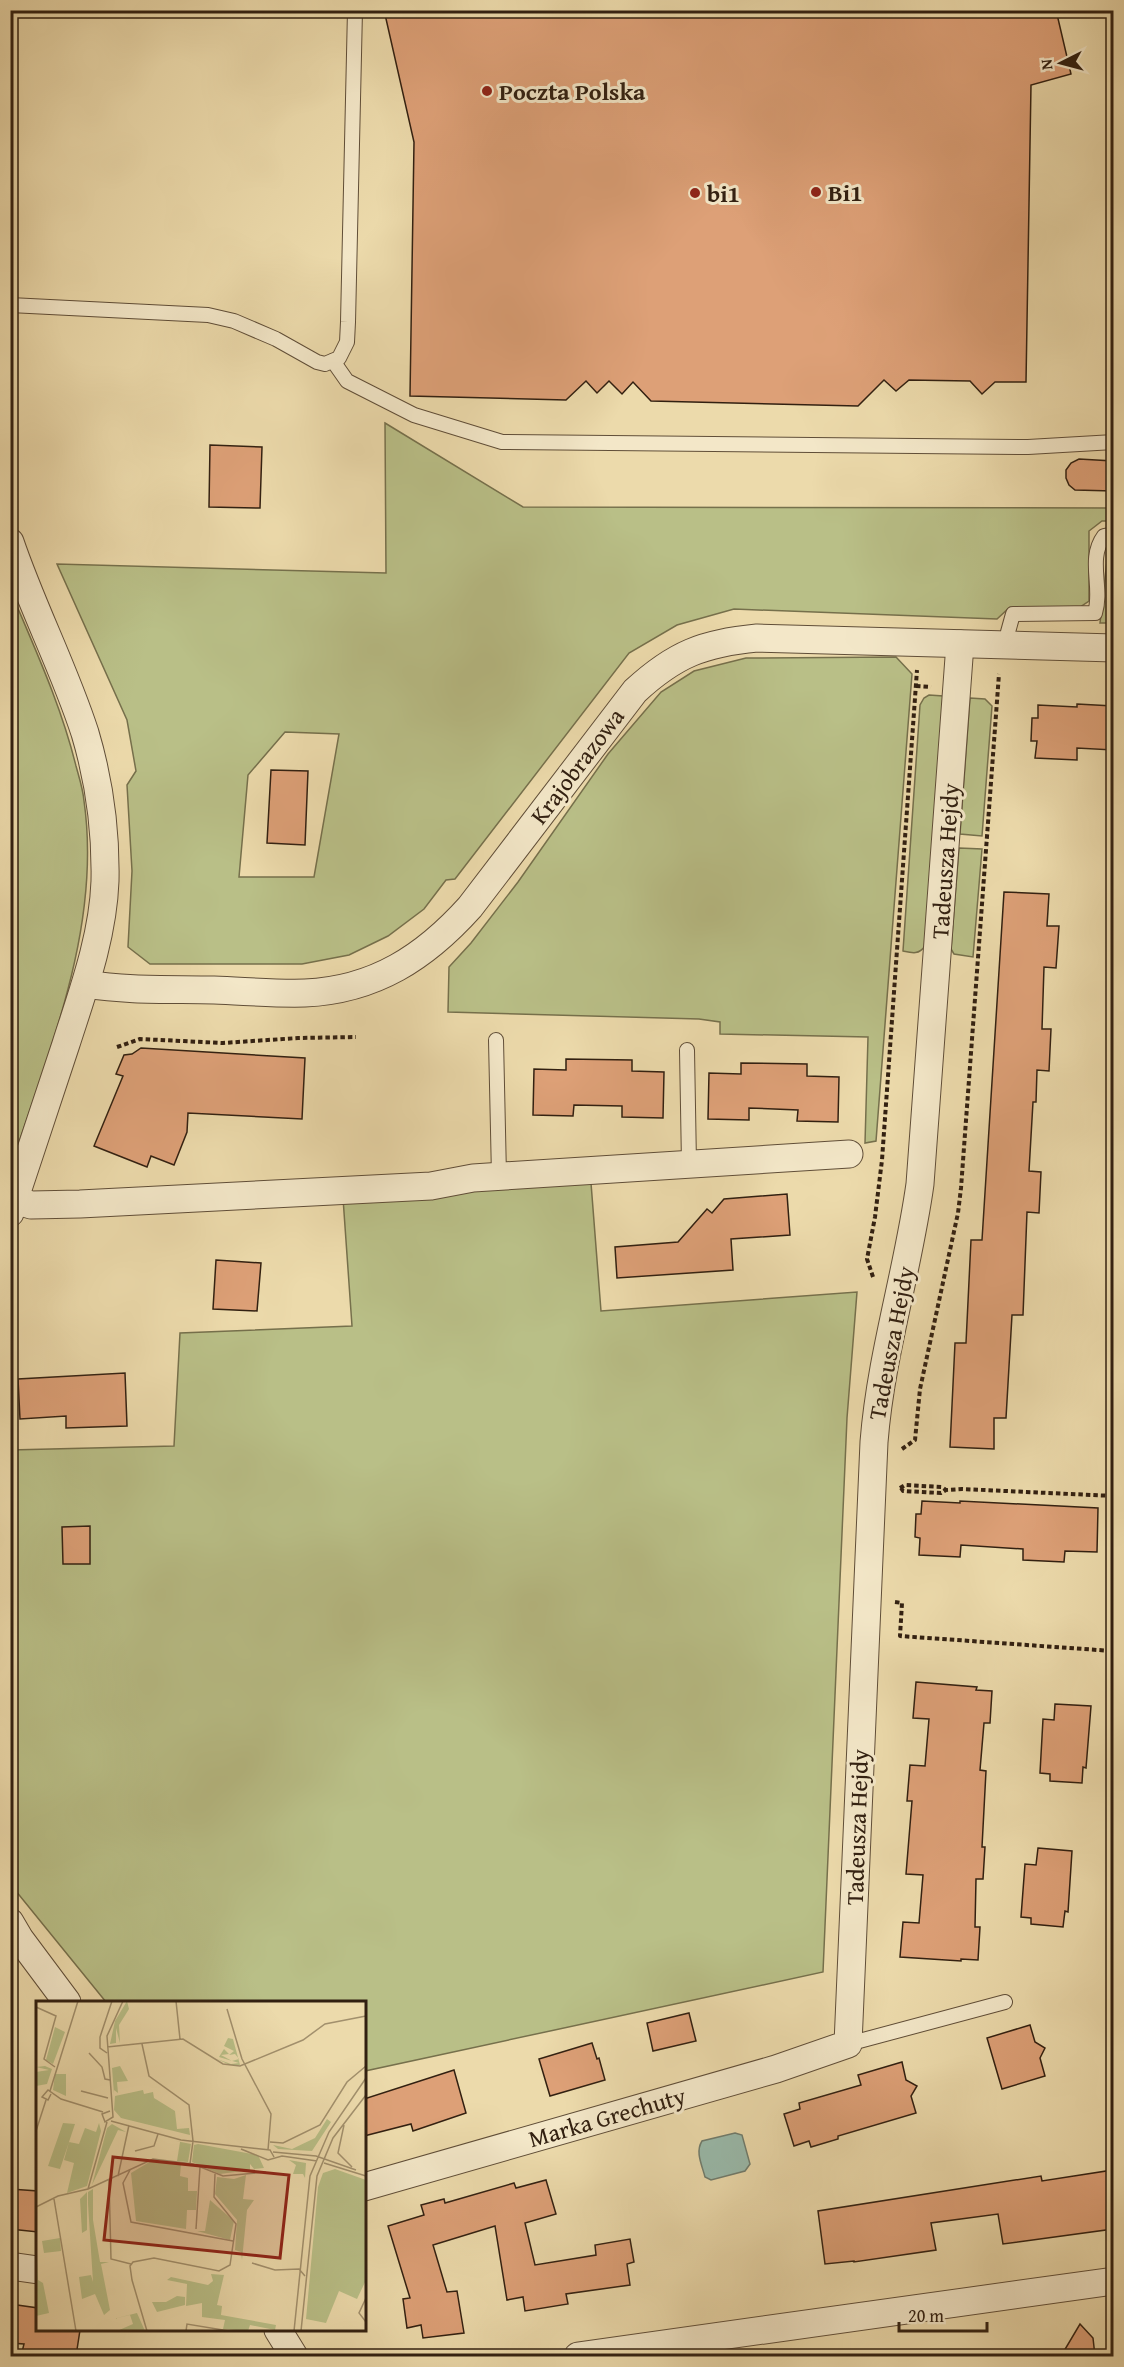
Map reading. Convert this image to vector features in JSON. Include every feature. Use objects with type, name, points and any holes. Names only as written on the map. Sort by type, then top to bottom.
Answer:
[{"type":"street","points":[[10,542],[85,733],[98,786],[105,881],[100,921],[86,984],[13,1206],[431,1186],[473,1178],[499,1176],[849,1154]]},
{"type":"street","name":"Krajobrazowa","points":[[86,984],[129,988],[306,993],[337,989],[400,968],[428,949],[470,907],[635,691],[672,661],[697,648],[724,641],[757,638],[1113,648]]},
{"type":"street","name":"Tadeusza Hejdy","points":[[848,2044],[874,1442],[881,1374],[915,1223],[920,1184],[960,644]]},
{"type":"street","points":[[10,1922],[66,2001]]},
{"type":"street","name":"Marka Grechuty","points":[[366,2186],[776,2069],[848,2044]]},
{"type":"street","points":[[10,2266],[36,2270]]},
{"type":"street","points":[[578,2356],[1113,2281]]},
{"type":"street","points":[[279,2331],[294,2356]]},
{"type":"lane","points":[[10,305],[208,315],[234,321],[276,339],[317,362],[333,362],[339,358],[344,351],[348,322],[355,10]]},
{"type":"lane","points":[[333,362],[347,381],[414,415],[502,442],[1028,447],[1113,442]]},
{"type":"lane","points":[[1008,632],[1013,614],[1095,613],[1097,588],[1095,551],[1104,536],[1113,534]]},
{"type":"lane","points":[[496,1040],[499,1176]]},
{"type":"lane","points":[[687,1050],[689,1164]]},
{"type":"lane","points":[[848,2044],[1005,2002]]},
{"type":"path","points":[[117,1047],[140,1039],[223,1043],[356,1037]]},
{"type":"path","points":[[902,1486],[942,1487],[946,1490],[1113,1496]]},
{"type":"path","points":[[885,1602],[902,1603],[900,1636],[1113,1653],[1110,1636],[1113,1580]]},
{"type":"green space","points":[[385,423],[523,507],[1113,508],[1113,521],[1102,521],[1089,531],[1089,601],[1080,607],[1010,607],[997,619],[734,609],[677,625],[629,653],[455,879],[446,880],[424,909],[388,936],[349,955],[302,964],[150,964],[128,947],[132,871],[127,785],[136,771],[127,720],[57,564],[386,573]],"holes":[[[285,732],[339,734],[314,877],[239,877],[248,775]]]},
{"type":"green space","points":[[1109,543],[1113,544],[1113,623],[1100,623]]},
{"type":"green space","points":[[11,592],[47,678],[70,743],[83,792],[88,848],[86,895],[79,941],[68,987],[56,1033],[11,1166]]},
{"type":"green space","points":[[896,657],[912,674],[876,1141],[865,1143],[868,1037],[720,1034],[720,1022],[699,1019],[448,1012],[449,967],[471,943],[518,882],[608,754],[661,692],[694,671],[746,658]]},
{"type":"green space","points":[[929,695],[943,696],[925,946],[920,951],[912,953],[903,951],[920,705]]},
{"type":"green space","points":[[970,698],[985,699],[992,706],[982,836],[960,834]]},
{"type":"green space","points":[[959,848],[982,849],[973,957],[954,954],[951,949]]},
{"type":"green space","points":[[591,1183],[601,1311],[857,1292],[847,1418],[823,1972],[366,2071],[366,2001],[105,2001],[11,1885],[10,1450],[174,1446],[180,1333],[352,1326],[343,1198]]},
{"type":"shaded area","points":[[735,2133],[742,2135],[750,2164],[745,2171],[711,2180],[705,2177],[699,2154],[702,2141]]},
{"type":"building","points":[[384,10],[1056,10],[1071,74],[1031,85],[1026,382],[995,382],[982,394],[970,381],[909,380],[896,391],[884,380],[858,406],[651,401],[633,382],[622,394],[609,381],[597,393],[586,381],[566,400],[410,396],[414,142]]},
{"type":"building","points":[[210,445],[262,447],[260,508],[209,507]]},
{"type":"building","points":[[1079,459],[1113,461],[1113,491],[1075,490],[1069,485],[1066,470],[1071,463]]},
{"type":"building","points":[[1077,704],[1113,706],[1113,750],[1077,748],[1077,760],[1035,758],[1037,741],[1031,741],[1032,718],[1038,718],[1038,705],[1077,707]]},
{"type":"building","points":[[271,770],[308,771],[305,845],[267,843]]},
{"type":"building","points":[[1004,892],[1049,894],[1047,926],[1059,926],[1056,968],[1044,967],[1042,1029],[1051,1029],[1049,1071],[1037,1070],[1036,1102],[1033,1102],[1029,1171],[1041,1172],[1039,1213],[1027,1212],[1023,1315],[1012,1315],[1006,1418],[994,1418],[994,1449],[950,1447],[955,1343],[966,1343],[971,1240],[982,1240]]},
{"type":"building","points":[[141,1048],[305,1058],[302,1119],[188,1113],[187,1132],[174,1165],[151,1156],[147,1167],[94,1146],[123,1076],[116,1074],[124,1055],[132,1054]]},
{"type":"building","points":[[566,1059],[632,1060],[632,1071],[664,1072],[663,1118],[622,1117],[622,1106],[574,1105],[573,1116],[533,1115],[534,1069],[566,1070]]},
{"type":"building","points":[[741,1063],[807,1064],[807,1076],[839,1077],[838,1122],[797,1121],[798,1110],[749,1108],[749,1120],[708,1119],[709,1073],[741,1074]]},
{"type":"building","points":[[787,1194],[790,1235],[731,1239],[733,1270],[617,1278],[615,1247],[678,1242],[707,1209],[712,1213],[724,1199]]},
{"type":"building","points":[[216,1260],[261,1263],[257,1311],[213,1309]]},
{"type":"building","points":[[125,1373],[127,1426],[66,1428],[66,1416],[20,1419],[18,1379]]},
{"type":"building","points":[[922,1501],[1098,1508],[1097,1552],[1065,1551],[1064,1562],[1023,1560],[1023,1549],[961,1545],[960,1557],[919,1555],[920,1538],[915,1537],[916,1514],[921,1514]]},
{"type":"building","points":[[90,1526],[90,1564],[63,1564],[62,1527]]},
{"type":"building","points":[[916,1682],[977,1687],[976,1690],[992,1691],[990,1723],[984,1723],[980,1770],[986,1771],[982,1847],[985,1847],[983,1879],[976,1879],[975,1927],[980,1927],[978,1960],[900,1957],[903,1922],[919,1923],[923,1875],[906,1874],[912,1801],[907,1801],[910,1765],[925,1766],[929,1719],[913,1718]]},
{"type":"building","points":[[1055,1704],[1091,1706],[1086,1768],[1083,1767],[1082,1783],[1050,1781],[1050,1774],[1040,1773],[1043,1719],[1054,1720]]},
{"type":"building","points":[[1038,1848],[1072,1851],[1068,1912],[1065,1911],[1063,1927],[1031,1924],[1031,1918],[1021,1917],[1025,1864],[1036,1865]]},
{"type":"building","points":[[689,2013],[696,2041],[653,2051],[647,2023]]},
{"type":"building","points":[[1030,2025],[1035,2042],[1045,2048],[1040,2058],[1045,2076],[1002,2089],[987,2038]]},
{"type":"building","points":[[592,2043],[605,2080],[550,2096],[539,2059]]},
{"type":"building","points":[[902,2062],[906,2080],[917,2086],[911,2096],[916,2113],[838,2136],[838,2139],[811,2147],[809,2141],[794,2146],[784,2114],[800,2109],[799,2103],[861,2085],[858,2075]]},
{"type":"building","points":[[454,2070],[466,2113],[413,2131],[411,2124],[366,2135],[366,2098]]},
{"type":"building","points":[[1113,2170],[1113,2229],[1003,2244],[998,2214],[931,2223],[936,2250],[825,2264],[818,2211],[1041,2176],[1042,2181]]},
{"type":"building","points":[[546,2180],[556,2214],[525,2223],[535,2265],[596,2255],[595,2245],[630,2239],[634,2262],[627,2264],[630,2285],[566,2294],[568,2304],[525,2311],[523,2297],[507,2300],[495,2226],[433,2245],[447,2292],[457,2291],[464,2333],[423,2338],[421,2325],[407,2328],[403,2299],[410,2298],[388,2226],[424,2215],[421,2205],[444,2199],[445,2203],[514,2183],[516,2188]]},
{"type":"building","points":[[10,2189],[36,2191],[36,2232],[10,2229]]},
{"type":"building","points":[[10,2304],[36,2308],[36,2331],[80,2331],[76,2356],[21,2356],[24,2344],[10,2343]]},
{"type":"building","points":[[1080,2324],[1093,2338],[1095,2356],[1061,2356]]},
{"type":"place","name":"Poczta Polska","points":[[487,91]]},
{"type":"place","name":"Bi1","points":[[816,192]]},
{"type":"place","name":"bi1","points":[[695,193]]}]
